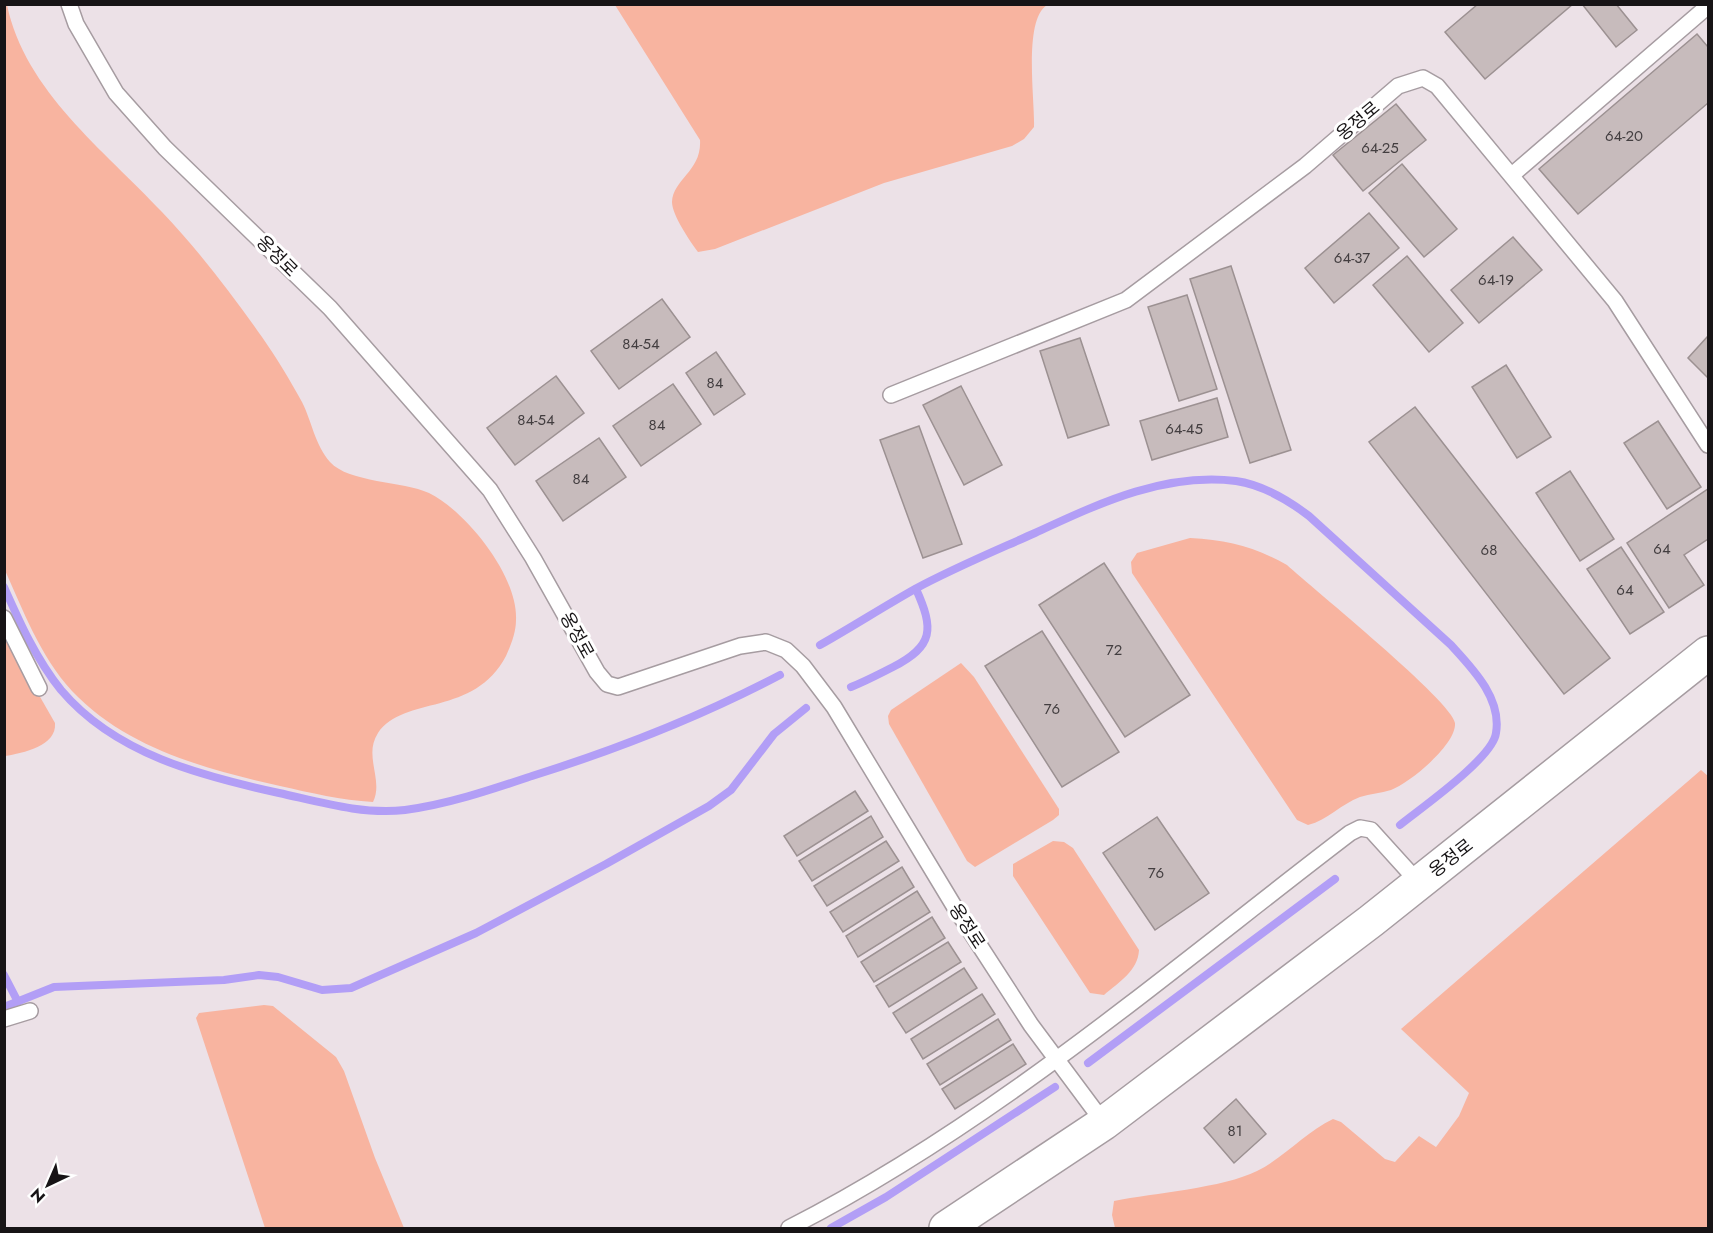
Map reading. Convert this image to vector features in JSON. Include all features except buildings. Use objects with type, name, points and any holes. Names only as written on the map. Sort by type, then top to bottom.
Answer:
[{"type":"street","name":"옹정로","points":[[946,1228],[1104,1123],[1419,883],[1708,653]]},
{"type":"lane","name":"옹정로","points":[[69,4],[76,24],[116,93],[165,148],[330,308],[490,490],[533,558],[597,672],[607,684],[618,687],[740,646],[766,642],[786,650],[803,666],[834,707],[954,906],[1031,1025],[1104,1123]]},
{"type":"lane","points":[[1512,174],[1708,6]]},
{"type":"lane","name":"옹정로","points":[[891,394],[1126,300],[1305,166],[1398,86],[1423,78],[1437,86],[1512,174],[1526,195],[1614,301],[1708,445]]},
{"type":"lane","points":[[4,618],[39,688]]},
{"type":"lane","points":[[789,1228],[868,1184],[1057,1060],[1350,833],[1360,828],[1371,830],[1419,883]]},
{"type":"lane","points":[[4,1019],[30,1011]]},
{"type":"shaded area","points":[[4,5],[7,5],[16,36],[31,65],[49,92],[92,142],[176,227],[250,321],[297,394],[321,448],[330,462],[350,474],[418,489],[444,502],[474,530],[488,547],[509,584],[516,620],[513,638],[506,656],[492,675],[476,688],[458,697],[404,714],[390,721],[378,733],[372,750],[376,785],[373,802],[315,794],[223,772],[168,754],[142,742],[93,711],[72,691],[41,648],[25,616],[4,568]]},
{"type":"shaded area","points":[[615,5],[1047,5],[1040,13],[1033,43],[1034,127],[1024,139],[1012,146],[884,183],[715,249],[698,252],[678,221],[672,202],[677,187],[697,160],[700,140]]},
{"type":"shaded area","points":[[1190,538],[1240,545],[1287,565],[1408,670],[1448,711],[1455,723],[1454,732],[1441,752],[1409,780],[1391,790],[1360,797],[1315,823],[1308,825],[1297,820],[1132,573],[1131,562],[1137,553]]},
{"type":"shaded area","points":[[4,634],[55,723],[51,737],[45,743],[21,753],[5,756]]},
{"type":"shaded area","points":[[961,663],[974,677],[1059,809],[1059,815],[1053,820],[975,867],[967,861],[889,724],[888,716],[891,710]]},
{"type":"shaded area","points":[[1701,770],[1708,776],[1708,1228],[1115,1228],[1112,1215],[1114,1201],[1207,1186],[1243,1177],[1277,1159],[1314,1130],[1333,1119],[1341,1122],[1385,1159],[1395,1162],[1419,1136],[1436,1147],[1459,1116],[1469,1093],[1401,1029]]},
{"type":"shaded area","points":[[1053,841],[1064,842],[1073,848],[1139,950],[1131,970],[1104,995],[1090,993],[1013,876],[1013,864]]},
{"type":"shaded area","points":[[264,1005],[273,1006],[336,1057],[344,1071],[375,1158],[404,1228],[265,1228],[196,1018],[199,1013]]},
{"type":"waterway","points":[[820,645],[930,581],[1107,501],[1183,481],[1209,479],[1236,481],[1256,486],[1284,499],[1309,516],[1451,645],[1484,684],[1490,696],[1497,720],[1496,733],[1483,756],[1439,795],[1400,825]]},
{"type":"waterway","points":[[4,587],[29,640],[52,678],[83,712],[107,731],[133,746],[190,770],[326,804],[373,811],[405,810],[453,800],[596,755],[720,705],[780,675]]},
{"type":"waterway","points":[[851,687],[906,659],[923,644],[927,635],[926,615],[916,589]]},
{"type":"waterway","points":[[4,1007],[54,987],[224,980],[259,975],[278,977],[322,990],[351,988],[476,933],[709,806],[731,790],[774,734],[806,708]]},
{"type":"waterway","points":[[1088,1063],[1335,879]]},
{"type":"waterway","points":[[4,975],[18,1002]]},
{"type":"waterway","points":[[831,1228],[886,1197],[1055,1087]]}]
